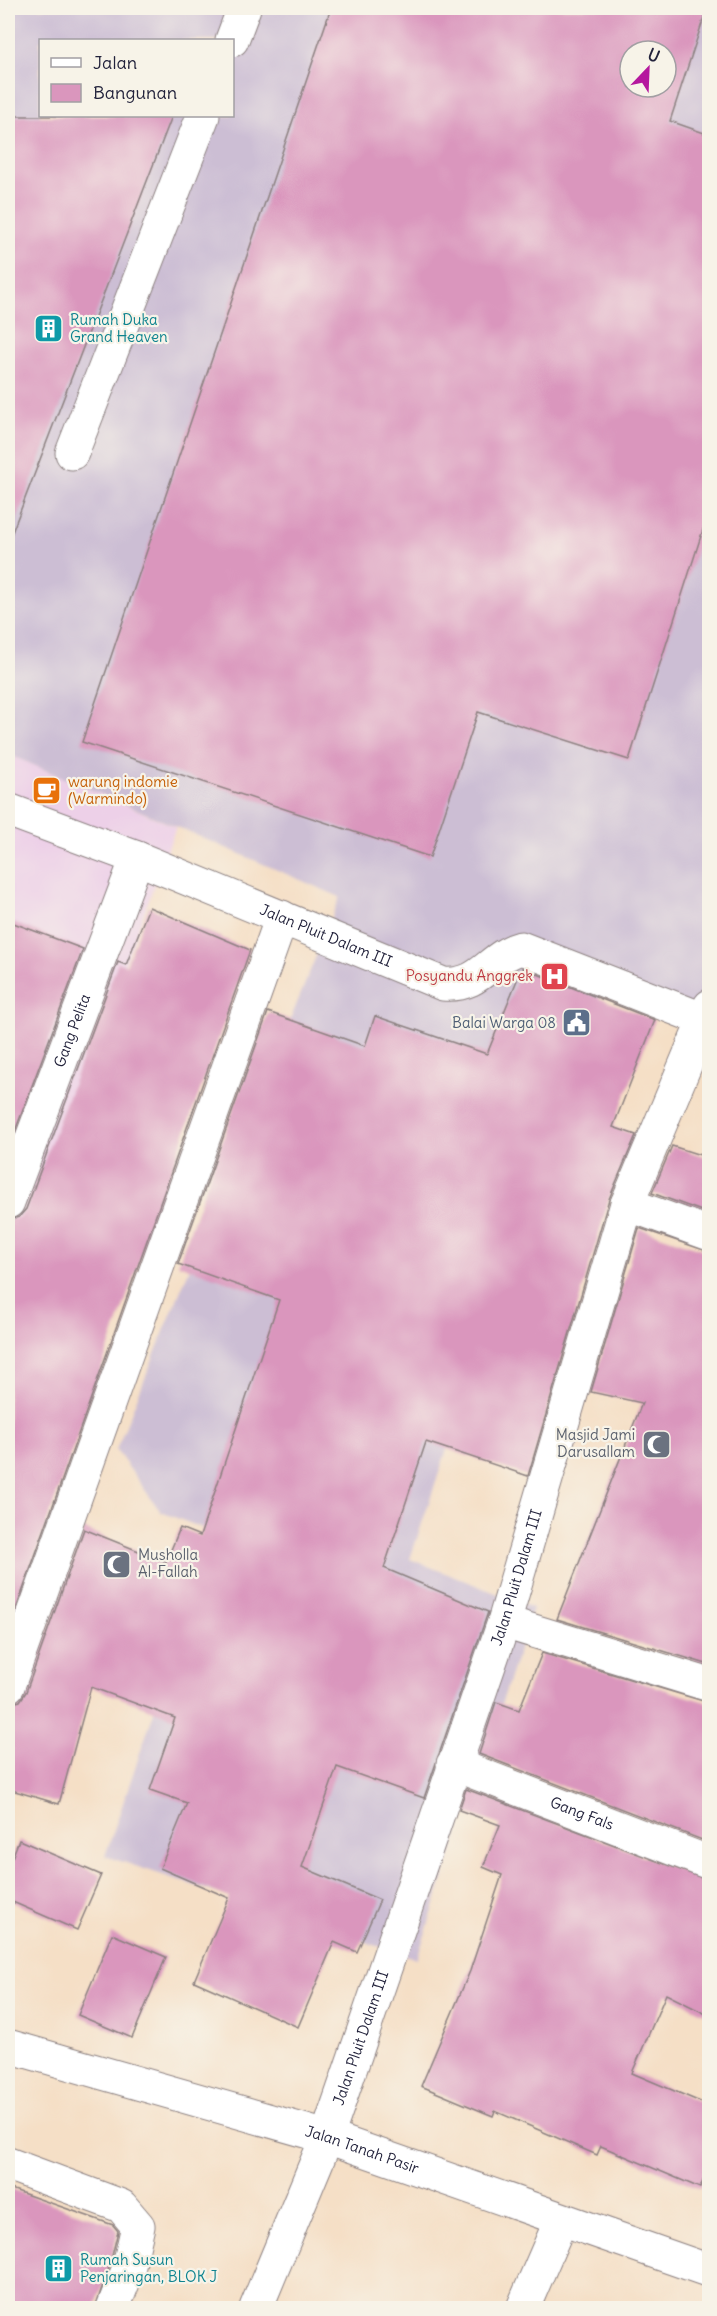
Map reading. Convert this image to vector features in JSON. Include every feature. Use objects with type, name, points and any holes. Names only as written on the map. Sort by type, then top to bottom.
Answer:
[{"type":"street","points":[[232,39],[244,8]]},
{"type":"street","points":[[72,453],[203,117]]},
{"type":"street","name":"Jalan Pluit Dalam III","points":[[8,810],[137,858],[443,984],[458,985],[473,980],[507,952],[521,948],[707,1013],[627,1204],[504,1622],[453,1764],[327,2137],[256,2308]]},
{"type":"street","name":"Gang Pelita","points":[[8,1202],[137,858]]},
{"type":"street","points":[[8,1686],[282,917]]},
{"type":"street","points":[[627,1204],[710,1234]]},
{"type":"street","points":[[504,1622],[710,1685]]},
{"type":"street","name":"Gang Fals","points":[[453,1764],[710,1863]]},
{"type":"street","name":"Jalan Tanah Pasir","points":[[8,2046],[327,2137],[710,2271]]},
{"type":"street","points":[[8,2164],[121,2206],[138,2226],[128,2270],[113,2308]]},
{"type":"street","points":[[523,2308],[561,2220]]},
{"type":"shaded area","points":[[8,8],[709,8],[709,1021],[606,977],[410,1559],[533,1608],[417,1959],[105,1856],[215,1533],[161,1512],[116,1450],[340,897],[8,754]]},
{"type":"shaded area","points":[[8,754],[176,827],[8,1276]]},
{"type":"building","points":[[331,8],[707,8],[678,97],[678,39],[618,39],[618,99],[677,99],[670,121],[710,135],[710,508],[629,760],[478,712],[430,857],[82,742]]},
{"type":"building","name":"Rumah Duka Grand Heaven","points":[[8,116],[172,117],[11,535],[8,534]]},
{"type":"building","points":[[149,907],[250,950],[8,1632],[8,1220],[19,1217],[26,1209],[118,962],[126,965]]},
{"type":"building","points":[[8,921],[83,949],[8,1150]]},
{"type":"building","points":[[522,968],[655,1020],[613,1127],[636,1135],[609,1199],[528,1476],[426,1442],[384,1568],[488,1612],[424,1798],[337,1767],[302,1867],[380,1900],[357,1952],[334,1942],[298,2027],[194,1981],[229,1898],[160,1868],[187,1803],[150,1790],[175,1718],[91,1687],[59,1804],[8,1789],[8,1704],[20,1701],[26,1692],[84,1529],[166,1562],[180,1528],[200,1536],[279,1300],[178,1264],[268,1012],[365,1046],[375,1016],[487,1054]]},
{"type":"building","points":[[672,1146],[710,1158],[710,1214],[652,1193]]},
{"type":"building","points":[[639,1228],[710,1252],[710,1665],[557,1619],[642,1403],[591,1392]]},
{"type":"building","points":[[542,1653],[710,1703],[710,1843],[479,1754],[496,1702],[519,1710]]},
{"type":"building","points":[[466,1789],[710,1881],[710,2016],[666,1994],[632,2073],[710,2106],[710,2165],[700,2188],[601,2146],[597,2155],[495,2111],[493,2116],[421,2086],[470,1971],[502,1875],[483,1867],[500,1825],[459,1810]]},
{"type":"building","points":[[19,1840],[101,1875],[77,1930],[8,1900],[8,1868]]},
{"type":"building","points":[[112,1934],[166,1957],[132,2038],[78,2015]]},
{"type":"building","name":"Rumah Susun Penjaringan, BLOK J","points":[[8,2188],[113,2225],[118,2231],[95,2308],[8,2308]]},
{"type":"place","name":"Rumah Duka Grand Heaven","points":[[49,329]]},
{"type":"place","name":"warung indomie (Warmindo)","points":[[47,791]]},
{"type":"place","name":"Posyandu Anggrek","points":[[554,976]]},
{"type":"place","name":"Balai Warga 08","points":[[577,1023]]},
{"type":"place","name":"Masjid Jami Darusallam","points":[[656,1444]]},
{"type":"place","name":"Musholla Al-Fallah","points":[[117,1564]]},
{"type":"place","name":"Rumah Susun Penjaringan, BLOK J","points":[[59,2269]]}]
